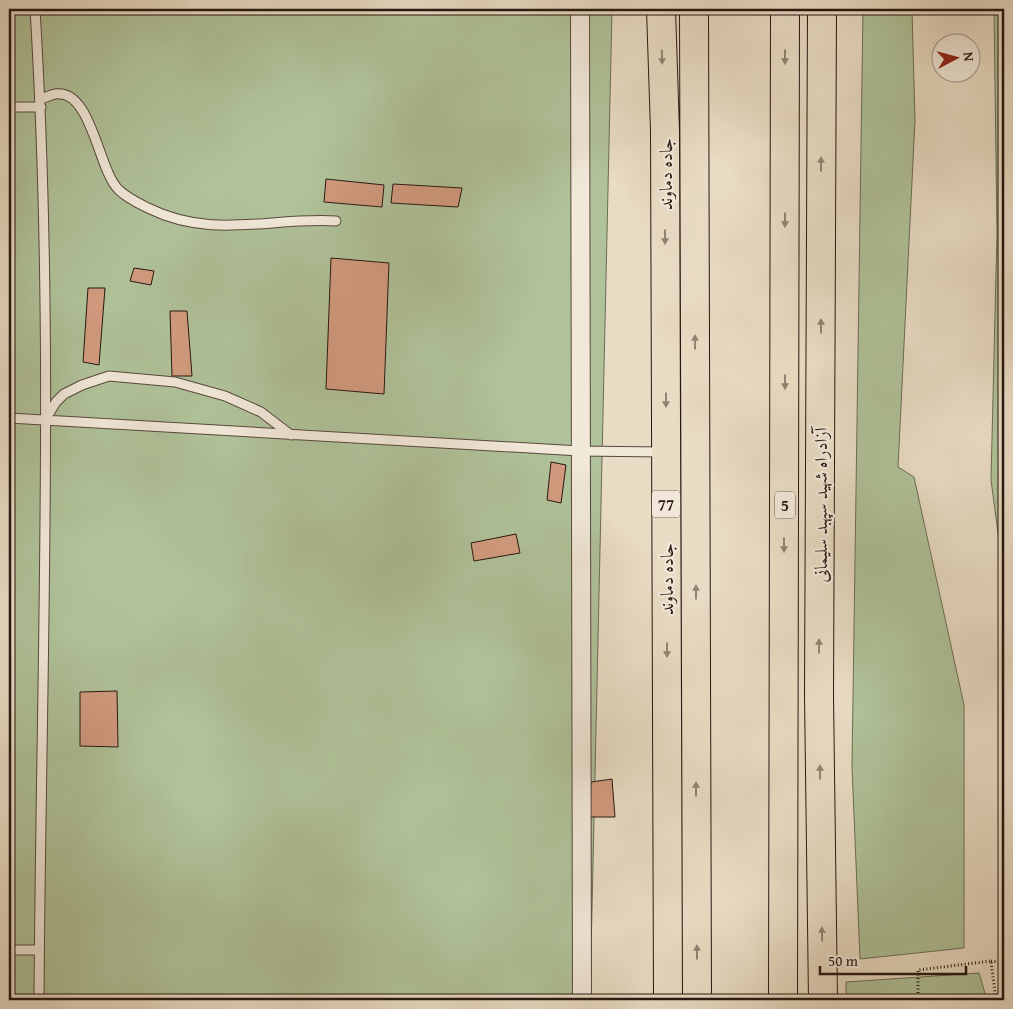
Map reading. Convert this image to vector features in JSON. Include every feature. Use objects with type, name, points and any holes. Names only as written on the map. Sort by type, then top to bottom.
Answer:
[{"type":"highway","name":"جاده دماوند","points":[[661,9],[665,131],[668,1000]]},
{"type":"highway","name":"جاده دماوند","points":[[694,9],[697,1000]]},
{"type":"highway","name":"آزادراه شهید سپهبد سلیمانی","points":[[783,1000],[785,9]]},
{"type":"highway","name":"آزادراه شهید سپهبد سلیمانی","points":[[822,9],[819,695],[823,1000]]},
{"type":"street","points":[[580,9],[582,1000]]},
{"type":"lane","points":[[35,9],[41,103],[45,420],[39,1000]]},
{"type":"lane","points":[[9,107],[41,103],[56,94],[72,98],[85,115],[107,172],[118,190],[133,200],[171,219],[233,227],[311,219],[336,221]]},
{"type":"lane","points":[[45,420],[56,402],[64,394],[82,385],[109,376],[175,382],[225,396],[261,412],[291,435]]},
{"type":"lane","points":[[9,418],[580,451],[666,452]]},
{"type":"lane","points":[[9,950],[39,950]]},
{"type":"path","points":[[1004,298],[1000,431],[1004,525]]},
{"type":"path","points":[[991,961],[996,1000]]},
{"type":"path","points":[[918,1000],[918,970],[991,961],[1004,963]]},
{"type":"green space","points":[[9,9],[612,9],[590,1000],[9,1000]]},
{"type":"green space","points":[[863,9],[912,9],[915,120],[898,467],[914,477],[964,705],[964,948],[860,959],[852,767]]},
{"type":"green space","points":[[994,9],[1004,9],[1004,578],[991,480],[997,233]]},
{"type":"green space","points":[[979,973],[987,1000],[846,1000],[846,982]]},
{"type":"building","points":[[326,179],[384,185],[382,207],[324,202]]},
{"type":"building","points":[[393,184],[462,188],[458,207],[391,203]]},
{"type":"building","points":[[331,258],[389,263],[384,394],[326,389]]},
{"type":"building","points":[[134,268],[154,271],[151,285],[130,281]]},
{"type":"building","points":[[88,288],[105,288],[99,365],[83,362]]},
{"type":"building","points":[[170,311],[187,311],[192,376],[172,376]]},
{"type":"building","points":[[551,462],[566,465],[561,503],[547,500]]},
{"type":"building","points":[[516,534],[520,553],[474,561],[471,543]]},
{"type":"building","points":[[117,691],[118,747],[80,746],[80,692]]},
{"type":"building","points":[[612,779],[615,817],[590,817],[591,782]]}]
